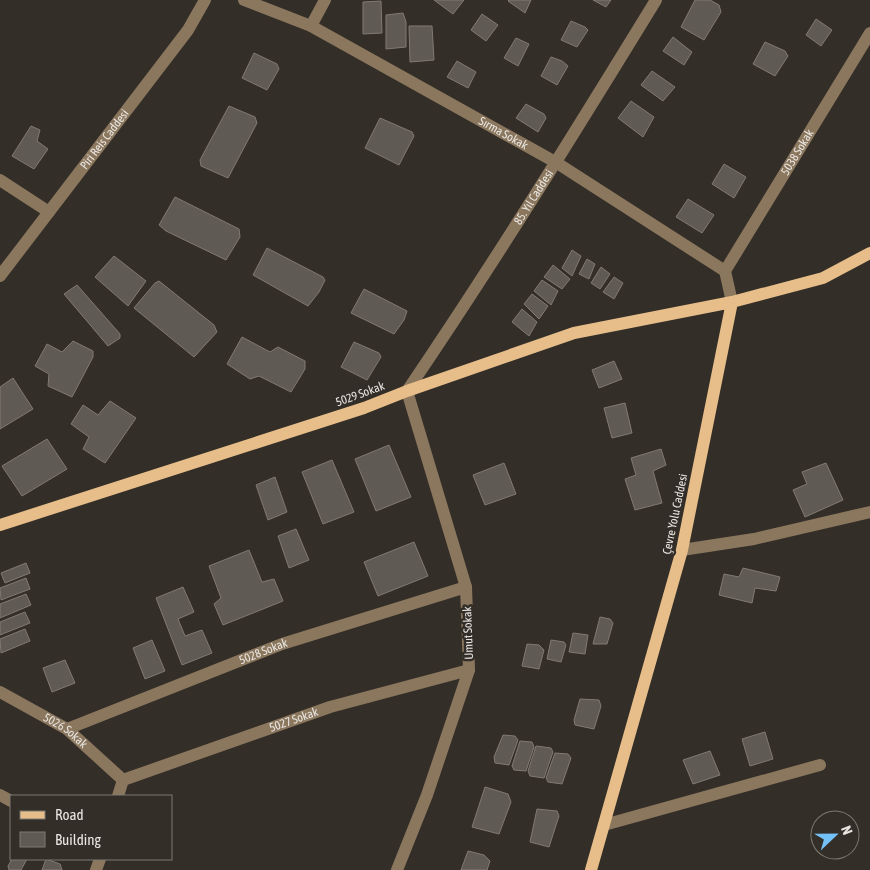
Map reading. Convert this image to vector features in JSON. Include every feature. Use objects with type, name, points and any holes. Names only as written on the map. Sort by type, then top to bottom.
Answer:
[{"type":"main road","points":[[732,302],[823,278],[870,253]]},
{"type":"main road","name":"5029 Sokak","points":[[0,525],[364,408],[407,391],[574,334],[732,302]]},
{"type":"main road","name":"Çevre Yolu Caddesi","points":[[591,870],[682,550],[732,302]]},
{"type":"street","name":"Piri Reis Caddesi","points":[[0,276],[188,30],[205,0]]},
{"type":"street","name":"Sırma Sokak","points":[[244,0],[311,26],[557,163],[725,271]]},
{"type":"street","points":[[311,26],[325,0]]},
{"type":"street","name":"85. Yıl Caddesi","points":[[407,391],[470,298],[557,163],[656,0]]},
{"type":"street","name":"5038 Sokak","points":[[725,271],[870,33]]},
{"type":"street","points":[[0,180],[49,212]]},
{"type":"street","points":[[725,271],[732,302]]},
{"type":"street","name":"Umut Sokak","points":[[397,870],[427,795],[469,670],[466,587],[407,391]]},
{"type":"street","points":[[682,550],[754,540],[870,512]]},
{"type":"street","name":"5028 Sokak","points":[[67,729],[282,644],[466,587]]},
{"type":"street","name":"5027 Sokak","points":[[123,780],[330,707],[469,670]]},
{"type":"street","name":"5026 Sokak","points":[[0,692],[67,729],[123,780]]},
{"type":"street","points":[[604,825],[820,765]]},
{"type":"street","points":[[118,795],[123,780]]},
{"type":"building","points":[[434,0],[464,0],[453,14]]},
{"type":"building","points":[[509,0],[531,0],[525,13]]},
{"type":"building","points":[[593,0],[611,0],[606,7]]},
{"type":"building","points":[[695,0],[710,0],[719,5],[721,12],[704,40],[681,27]]},
{"type":"building","points":[[381,1],[382,33],[363,34],[363,2]]},
{"type":"building","points":[[403,13],[406,22],[406,47],[386,49],[386,15]]},
{"type":"building","points":[[482,14],[498,25],[486,41],[471,30]]},
{"type":"building","points":[[816,19],[832,30],[821,46],[806,35]]},
{"type":"building","points":[[571,21],[588,30],[577,47],[561,40]]},
{"type":"building","points":[[409,26],[432,26],[434,60],[410,62]]},
{"type":"building","points":[[673,37],[692,52],[684,65],[663,51]]},
{"type":"building","points":[[516,38],[529,44],[518,66],[504,58]]},
{"type":"building","points":[[765,42],[785,51],[788,56],[775,76],[753,64]]},
{"type":"building","points":[[254,53],[277,64],[279,69],[267,90],[242,78]]},
{"type":"building","points":[[551,57],[562,61],[568,66],[557,85],[541,76]]},
{"type":"building","points":[[457,61],[476,72],[468,88],[447,77]]},
{"type":"building","points":[[652,71],[675,87],[663,101],[641,85]]},
{"type":"building","points":[[631,101],[654,117],[643,137],[618,118]]},
{"type":"building","points":[[526,104],[544,114],[546,118],[538,132],[516,118]]},
{"type":"building","points":[[229,106],[255,117],[257,123],[228,178],[201,166],[200,160]]},
{"type":"building","points":[[380,118],[412,132],[414,136],[399,165],[365,148]]},
{"type":"building","points":[[31,126],[40,130],[37,141],[48,149],[34,169],[12,156]]},
{"type":"building","points":[[724,164],[746,177],[734,198],[712,184]]},
{"type":"building","points":[[175,197],[239,229],[240,237],[226,260],[166,231],[159,225]]},
{"type":"building","points":[[688,199],[714,215],[702,233],[676,217]]},
{"type":"building","points":[[267,248],[323,277],[325,280],[319,292],[308,306],[253,275]]},
{"type":"building","points":[[572,250],[581,256],[572,276],[562,268]]},
{"type":"building","points":[[114,256],[146,281],[128,306],[95,277]]},
{"type":"building","points":[[587,259],[595,264],[589,279],[579,274]]},
{"type":"building","points":[[553,265],[570,279],[562,289],[544,277]]},
{"type":"building","points":[[601,267],[610,274],[600,289],[591,283]]},
{"type":"building","points":[[614,277],[623,283],[614,299],[603,292]]},
{"type":"building","points":[[542,280],[558,291],[551,305],[534,291]]},
{"type":"building","points":[[159,281],[214,325],[217,332],[194,357],[134,308],[155,283]]},
{"type":"building","points":[[77,285],[120,334],[120,338],[108,346],[64,294]]},
{"type":"building","points":[[364,289],[407,311],[404,320],[394,334],[351,313]]},
{"type":"building","points":[[532,294],[548,306],[539,319],[524,304]]},
{"type":"building","points":[[522,309],[537,322],[529,336],[512,322]]},
{"type":"building","points":[[242,337],[270,352],[278,347],[305,361],[305,369],[291,392],[259,376],[250,379],[227,364]]},
{"type":"building","points":[[73,341],[93,351],[93,357],[72,397],[48,386],[49,374],[35,366],[47,344],[62,352]]},
{"type":"building","points":[[354,342],[379,353],[381,357],[367,380],[341,367]]},
{"type":"building","points":[[614,361],[622,379],[599,388],[592,370]]},
{"type":"building","points":[[13,378],[33,409],[0,429],[0,387]]},
{"type":"building","points":[[110,401],[136,418],[105,463],[83,449],[89,437],[71,424],[83,405],[98,415]]},
{"type":"building","points":[[625,403],[632,433],[612,438],[604,408]]},
{"type":"building","points":[[47,439],[67,469],[22,496],[2,466]]},
{"type":"building","points":[[389,445],[411,497],[376,511],[355,459]]},
{"type":"building","points":[[661,449],[666,465],[653,471],[662,503],[635,510],[625,479],[636,475],[631,458]]},
{"type":"building","points":[[332,460],[354,512],[323,524],[302,472]]},
{"type":"building","points":[[504,463],[516,494],[485,505],[473,475]]},
{"type":"building","points":[[826,463],[843,500],[805,517],[793,490],[807,484],[802,472]]},
{"type":"building","points":[[275,477],[287,512],[268,520],[256,485]]},
{"type":"building","points":[[296,529],[309,560],[289,568],[278,536]]},
{"type":"building","points":[[414,542],[428,576],[378,596],[364,562]]},
{"type":"building","points":[[249,550],[262,582],[274,579],[283,601],[223,625],[214,604],[221,598],[209,566]]},
{"type":"building","points":[[26,563],[30,573],[5,583],[1,573]]},
{"type":"building","points":[[743,568],[780,577],[776,591],[755,588],[752,603],[719,595],[724,574],[739,577]]},
{"type":"building","points":[[26,578],[30,589],[1,600],[0,588]]},
{"type":"building","points":[[183,587],[194,612],[178,619],[185,636],[202,630],[212,653],[182,665],[156,598]]},
{"type":"building","points":[[26,594],[31,605],[0,618],[0,604]]},
{"type":"building","points":[[25,612],[30,623],[0,635],[0,622]]},
{"type":"building","points":[[600,617],[610,619],[613,623],[607,644],[593,644]]},
{"type":"building","points":[[25,629],[30,641],[1,653],[0,639]]},
{"type":"building","points":[[573,633],[588,635],[585,654],[569,652]]},
{"type":"building","points":[[152,640],[165,671],[145,679],[133,648]]},
{"type":"building","points":[[551,640],[564,642],[566,645],[561,662],[547,659]]},
{"type":"building","points":[[527,644],[539,645],[544,650],[539,669],[522,666]]},
{"type":"building","points":[[65,660],[75,683],[52,692],[43,668]]},
{"type":"building","points":[[580,699],[599,700],[601,706],[594,729],[575,725],[574,720]]},
{"type":"building","points":[[765,732],[773,759],[750,766],[742,739]]},
{"type":"building","points":[[503,735],[515,736],[518,740],[509,765],[495,763],[494,757]]},
{"type":"building","points":[[520,741],[532,742],[534,747],[526,771],[514,770],[512,766]]},
{"type":"building","points":[[536,746],[551,748],[553,752],[544,778],[530,776],[528,771]]},
{"type":"building","points":[[710,751],[720,775],[693,784],[683,760]]},
{"type":"building","points":[[555,753],[568,754],[571,758],[562,784],[548,782],[546,778]]},
{"type":"building","points":[[485,787],[508,794],[511,802],[499,834],[472,827]]},
{"type":"building","points":[[537,809],[557,811],[559,816],[549,847],[530,842]]},
{"type":"building","points":[[468,851],[484,855],[490,861],[487,870],[461,870]]},
{"type":"building","points":[[11,860],[26,860],[21,870],[9,870],[8,866]]},
{"type":"building","points":[[46,860],[49,860],[60,864],[62,870],[42,870]]}]
